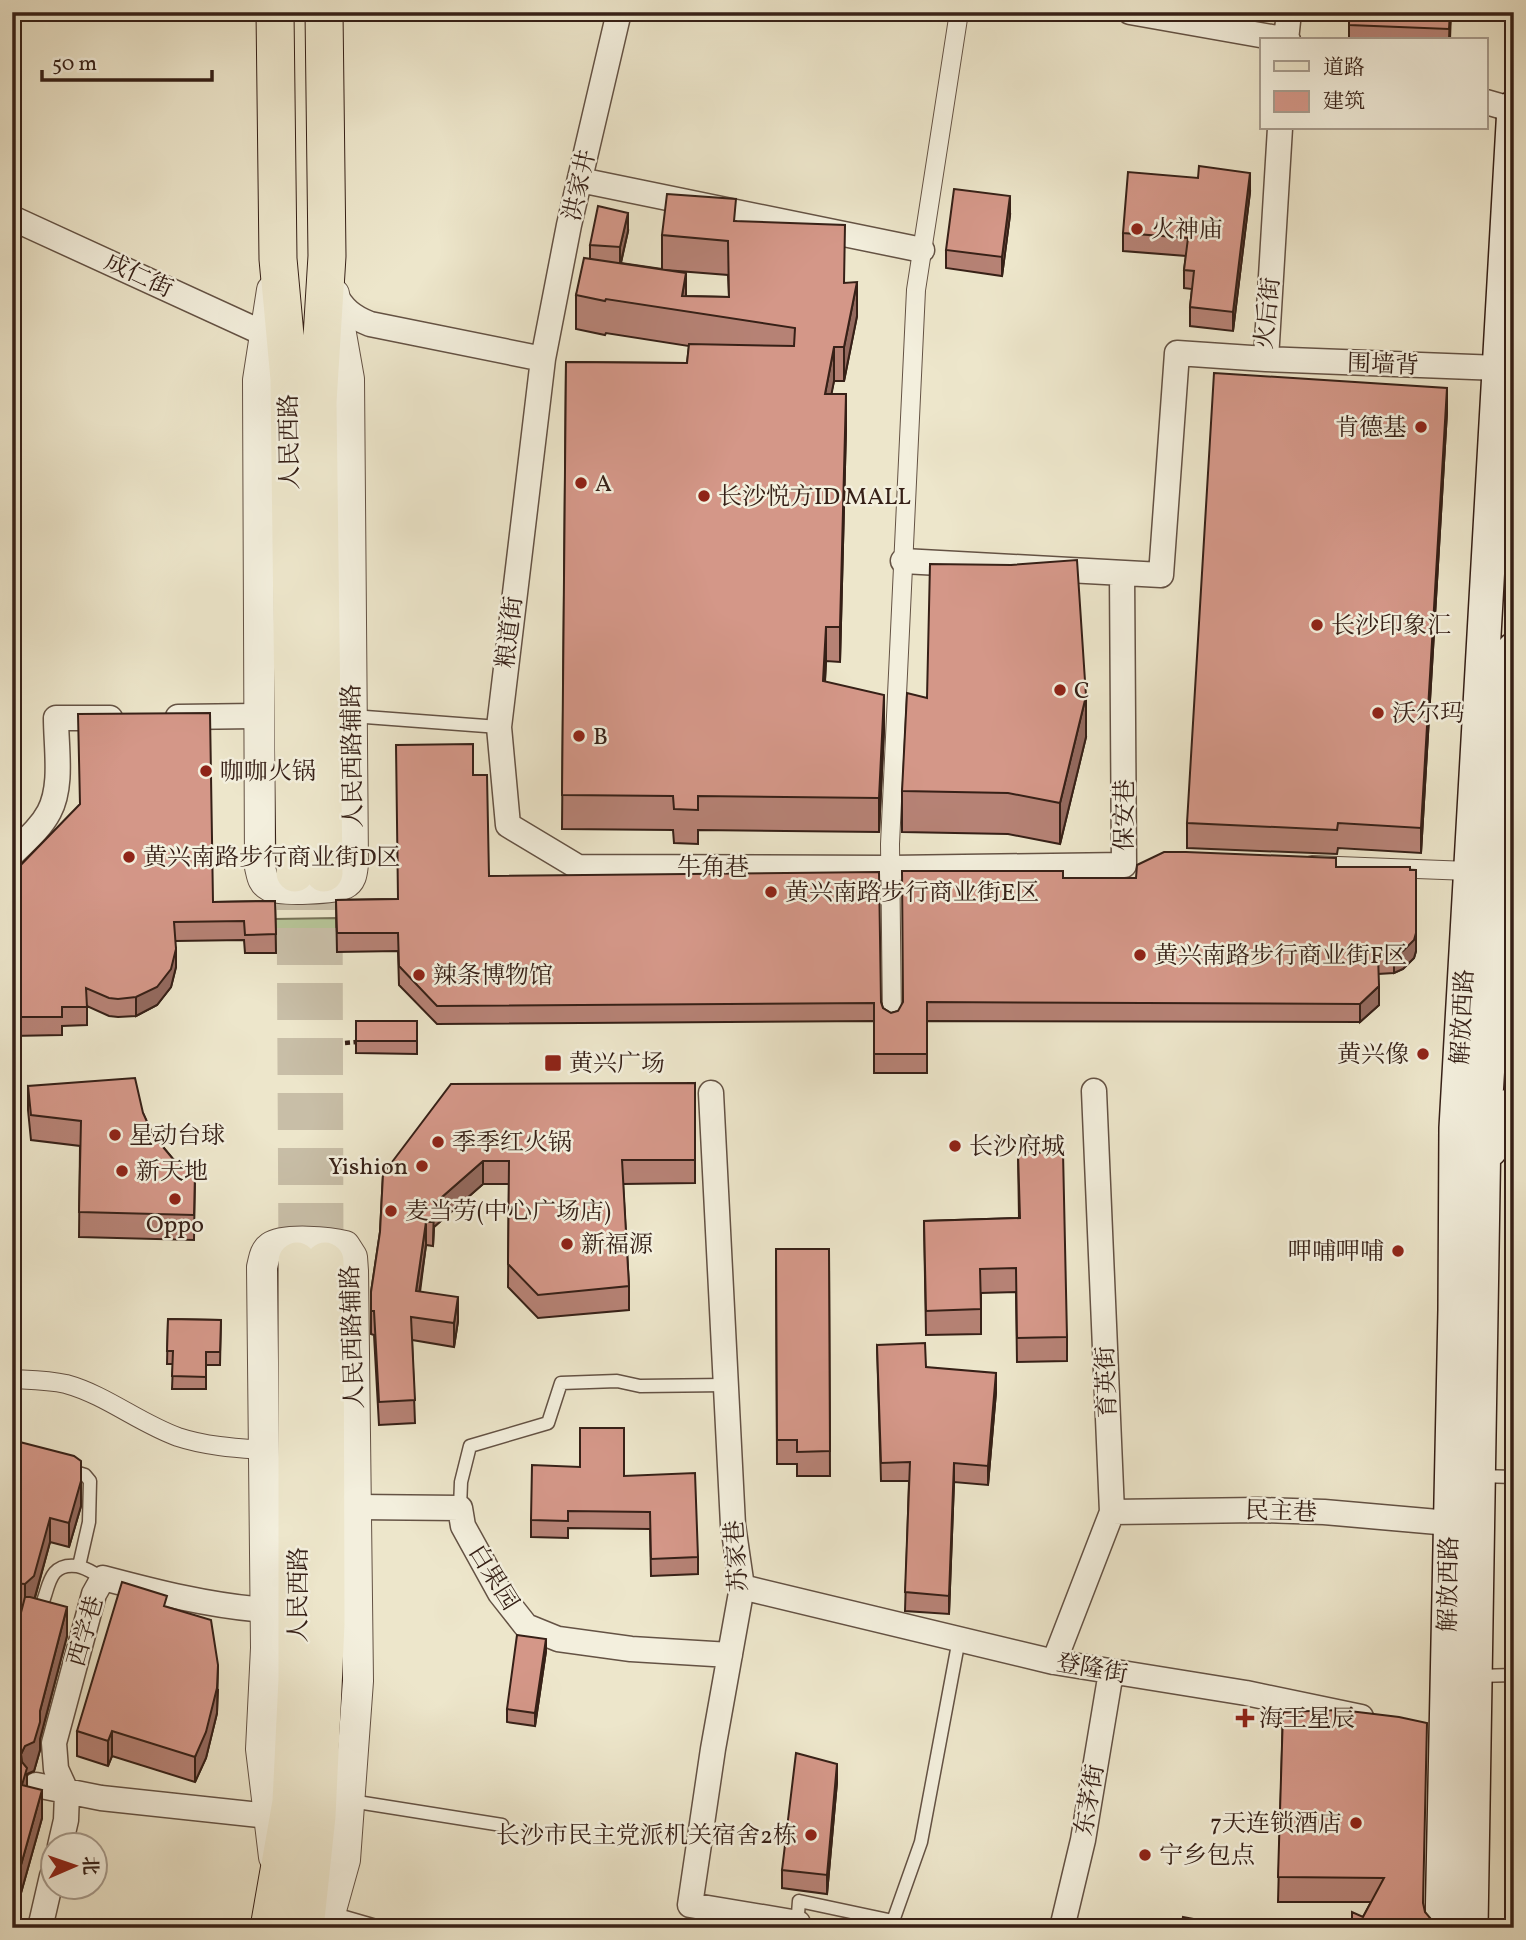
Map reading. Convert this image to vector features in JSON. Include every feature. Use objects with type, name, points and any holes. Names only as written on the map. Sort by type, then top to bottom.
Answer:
[{"type":"main road","name":"人民西路","points":[[275,12],[278,259],[289,379],[310,873],[318,402],[327,256],[324,12]]},
{"type":"main road","name":"解放西路","points":[[1471,1928],[1484,1176],[1490,986],[1484,868],[1499,369],[1514,109]]},
{"type":"main road","name":"解放西路","points":[[1484,868],[1511,723],[1514,649]]},
{"type":"main road","points":[[1484,868],[1514,911]]},
{"type":"main road","name":"解放西路","points":[[1442,1928],[1434,1733],[1449,1523],[1455,1310],[1456,1128],[1488,1043]]},
{"type":"main road","points":[[1484,1176],[1497,1131],[1514,1103]]},
{"type":"main road","name":"人民西路","points":[[269,1928],[291,1802],[298,1679],[311,1261],[326,1637],[317,1816],[321,1923]]},
{"type":"street","name":"洪家井","points":[[543,359],[569,225],[619,12]]},
{"type":"street","points":[[892,1020],[891,868],[916,290],[959,12]]},
{"type":"street","points":[[1130,12],[1276,38]]},
{"type":"street","points":[[1287,38],[1289,12]]},
{"type":"street","points":[[1488,102],[1514,109]]},
{"type":"street","name":"火后街","points":[[1122,573],[1161,575],[1177,353],[1266,359],[1280,130]]},
{"type":"street","points":[[580,180],[922,250]]},
{"type":"street","name":"成仁街","points":[[12,218],[265,334]]},
{"type":"street","name":"人民西路辅路","points":[[278,259],[258,380],[260,867],[262,878],[270,886],[331,887],[343,885],[351,878],[354,864],[349,379],[327,256]]},
{"type":"street","points":[[334,293],[342,308],[355,318],[370,324],[543,359]]},
{"type":"street","name":"粮道街","points":[[543,359],[499,727],[508,825],[578,867]]},
{"type":"street","name":"围墙背","points":[[1266,359],[1499,369]]},
{"type":"street","points":[[903,561],[1122,573]]},
{"type":"street","name":"保安巷","points":[[891,868],[1135,863],[1122,573]]},
{"type":"street","points":[[12,855],[39,827],[55,796],[55,718],[258,716]]},
{"type":"street","points":[[1291,864],[1484,868]]},
{"type":"street","name":"牛角巷","points":[[578,867],[891,868]]},
{"type":"street","name":"育英街","points":[[1054,1662],[1112,1512],[1094,1091]]},
{"type":"street","name":"苏家巷","points":[[711,1093],[733,1525],[741,1587],[690,1905],[798,1925]]},
{"type":"street","name":"人民西路辅路","points":[[276,1880],[261,1749],[266,1610],[262,1267],[265,1254],[272,1246],[284,1243],[332,1242],[345,1246],[352,1258],[353,1271],[358,1681],[345,1860],[321,1923]]},
{"type":"street","points":[[12,1380],[46,1381],[85,1391],[137,1420],[181,1438],[264,1450]]},
{"type":"street","points":[[357,1507],[460,1508]]},
{"type":"street","name":"白果园","points":[[460,1508],[463,1526],[500,1594],[526,1626],[558,1639],[631,1649],[730,1655]]},
{"type":"street","name":"民主巷","points":[[1112,1512],[1324,1512],[1449,1523]]},
{"type":"street","name":"西学巷","points":[[63,1832],[67,1793],[53,1757],[54,1743],[94,1594],[103,1578],[167,1594],[266,1610]]},
{"type":"street","name":"登隆街","points":[[741,1587],[1054,1662],[1246,1693],[1388,1723]]},
{"type":"street","name":"东茅街","points":[[1062,1928],[1083,1840],[1111,1672]]},
{"type":"street","points":[[36,1785],[67,1793],[269,1815]]},
{"type":"street","points":[[40,1928],[46,1902]]},
{"type":"lane","points":[[352,716],[499,727]]},
{"type":"lane","points":[[460,1508],[461,1482],[470,1446],[548,1423],[561,1383],[617,1381],[640,1386],[726,1385]]},
{"type":"lane","points":[[55,1466],[85,1475],[90,1481],[89,1522],[79,1566]]},
{"type":"lane","points":[[1480,1476],[1514,1477]]},
{"type":"lane","points":[[12,1616],[28,1618],[37,1614],[42,1606],[50,1576],[58,1569],[79,1566],[103,1578]]},
{"type":"lane","points":[[798,1925],[799,1900],[893,1921],[921,1842],[959,1639]]},
{"type":"lane","points":[[1474,1676],[1514,1675]]},
{"type":"lane","points":[[351,1801],[502,1825]]},
{"type":"lane","points":[[321,1923],[383,1928]]},
{"type":"path","points":[[345,1043],[371,1042]]},
{"type":"green space","points":[[336,918],[337,952],[276,953],[275,919]]},
{"type":"building","points":[[1349,12],[1450,12],[1449,29],[1349,25]]},
{"type":"building","points":[[1199,166],[1250,173],[1233,312],[1190,307],[1194,271],[1184,270],[1188,238],[1123,233],[1128,172],[1198,178]]},
{"type":"building","points":[[954,189],[1010,196],[1002,257],[946,250]]},
{"type":"building","name":"长沙悦方ID MALL","points":[[667,194],[736,199],[734,221],[845,225],[844,283],[857,282],[844,347],[834,347],[825,394],[846,394],[840,627],[826,627],[823,681],[884,695],[879,798],[698,796],[698,810],[674,809],[673,796],[562,795],[566,362],[687,363],[689,344],[794,346],[795,328],[576,295],[584,258],[686,273],[682,296],[729,297],[728,241],[662,235]]},
{"type":"building","points":[[598,206],[628,213],[620,247],[590,245]]},
{"type":"building","name":"长沙印象汇","points":[[1214,373],[1447,388],[1421,828],[1338,823],[1337,830],[1187,823]]},
{"type":"building","points":[[1077,560],[1086,696],[1060,803],[1008,793],[902,791],[907,693],[927,698],[930,564],[1011,565]]},
{"type":"building","name":"黄兴南路步行商业街D区","points":[[210,713],[213,902],[275,901],[276,934],[245,935],[244,921],[174,922],[176,949],[171,969],[157,987],[136,997],[118,999],[86,988],[87,1007],[62,1007],[62,1017],[12,1017],[12,874],[80,804],[78,714]]},
{"type":"building","points":[[473,744],[473,775],[487,775],[489,876],[879,872],[881,1002],[883,1008],[891,1013],[898,1011],[903,1002],[902,871],[1063,871],[1063,878],[1136,878],[1137,865],[1164,852],[1336,858],[1336,867],[1410,867],[1410,870],[1416,870],[1416,933],[1414,940],[1403,951],[1378,955],[1379,986],[1360,1004],[927,1002],[927,1054],[874,1054],[874,1003],[437,1006],[399,966],[398,933],[337,933],[336,900],[398,899],[396,745]]},
{"type":"building","points":[[356,1021],[417,1021],[417,1041],[356,1041]]},
{"type":"building","name":"新天地","points":[[135,1078],[143,1113],[153,1135],[173,1159],[195,1174],[194,1215],[79,1212],[81,1121],[31,1115],[28,1086]]},
{"type":"building","points":[[695,1083],[695,1160],[622,1160],[629,1286],[538,1295],[508,1264],[509,1161],[483,1161],[434,1204],[433,1222],[426,1222],[416,1291],[458,1297],[454,1323],[411,1317],[415,1400],[379,1402],[371,1292],[380,1232],[383,1174],[451,1084]]},
{"type":"building","points":[[1063,1152],[1067,1337],[1017,1338],[1016,1268],[980,1269],[981,1309],[926,1311],[924,1221],[1020,1218],[1018,1153]]},
{"type":"building","points":[[776,1249],[829,1249],[830,1451],[797,1452],[797,1440],[777,1440]]},
{"type":"building","points":[[168,1319],[221,1320],[220,1352],[206,1352],[206,1377],[172,1376],[173,1351],[167,1351]]},
{"type":"building","points":[[925,1343],[926,1367],[996,1373],[988,1466],[954,1463],[949,1596],[905,1592],[910,1462],[881,1463],[877,1345]]},
{"type":"building","points":[[580,1428],[624,1428],[624,1476],[695,1473],[698,1557],[651,1559],[650,1512],[568,1511],[568,1521],[531,1520],[532,1465],[580,1467]]},
{"type":"building","points":[[12,1440],[74,1456],[81,1461],[81,1481],[69,1523],[50,1518],[34,1576],[25,1584],[12,1583]]},
{"type":"building","points":[[122,1582],[167,1596],[164,1606],[211,1620],[218,1665],[217,1688],[206,1732],[195,1757],[112,1731],[108,1741],[77,1731]]},
{"type":"building","points":[[25,1597],[67,1607],[34,1742],[25,1746],[21,1754],[22,1762],[27,1768],[22,1785],[42,1790],[12,1897],[12,1627],[17,1628]]},
{"type":"building","points":[[517,1635],[546,1639],[535,1713],[507,1709]]},
{"type":"building","name":"7天连锁酒店","points":[[1341,1710],[1427,1723],[1423,1903],[1425,1912],[1431,1919],[1431,1928],[1352,1928],[1352,1912],[1363,1917],[1384,1878],[1278,1877],[1283,1712]]},
{"type":"building","name":"长沙市民主党派机关宿舍2栋","points":[[796,1753],[837,1764],[827,1875],[782,1870]]},
{"type":"building","points":[[1183,1917],[1241,1928],[1181,1928]]},
{"type":"tunnel","points":[[295,873],[297,1261]]},
{"type":"tunnel","points":[[324,873],[325,1261]]},
{"type":"place","name":"火神庙","points":[[1137,229]]},
{"type":"place","name":"肯德基","points":[[1421,427]]},
{"type":"place","name":"A","points":[[581,483]]},
{"type":"place","name":"长沙悦方ID MALL","points":[[704,496]]},
{"type":"place","name":"长沙印象汇","points":[[1317,625]]},
{"type":"place","name":"C","points":[[1060,690]]},
{"type":"place","name":"沃尔玛","points":[[1378,713]]},
{"type":"place","name":"B","points":[[579,736]]},
{"type":"place","name":"咖咖火锅","points":[[206,771]]},
{"type":"place","name":"黄兴南路步行商业街D区","points":[[129,857]]},
{"type":"place","name":"黄兴南路步行商业街E区","points":[[771,892]]},
{"type":"place","name":"黄兴南路步行商业街F区","points":[[1140,955]]},
{"type":"place","name":"辣条博物馆","points":[[419,975]]},
{"type":"place","name":"黄兴像","points":[[1423,1054]]},
{"type":"place","name":"黄兴广场","points":[[553,1063]]},
{"type":"place","name":"星动台球","points":[[115,1135]]},
{"type":"place","name":"季季红火锅","points":[[438,1142]]},
{"type":"place","name":"长沙府城","points":[[955,1146]]},
{"type":"place","name":"Yishion","points":[[422,1166]]},
{"type":"place","name":"新天地","points":[[122,1171]]},
{"type":"place","name":"Oppo","points":[[175,1199]]},
{"type":"place","name":"麦当劳(中心广场店)","points":[[391,1211]]},
{"type":"place","name":"新福源","points":[[567,1244]]},
{"type":"place","name":"呷哺呷哺","points":[[1398,1251]]},
{"type":"place","name":"海王星辰","points":[[1245,1718]]},
{"type":"place","name":"7天连锁酒店","points":[[1356,1823]]},
{"type":"place","name":"长沙市民主党派机关宿舍2栋","points":[[811,1835]]},
{"type":"place","name":"宁乡包点","points":[[1145,1855]]}]
